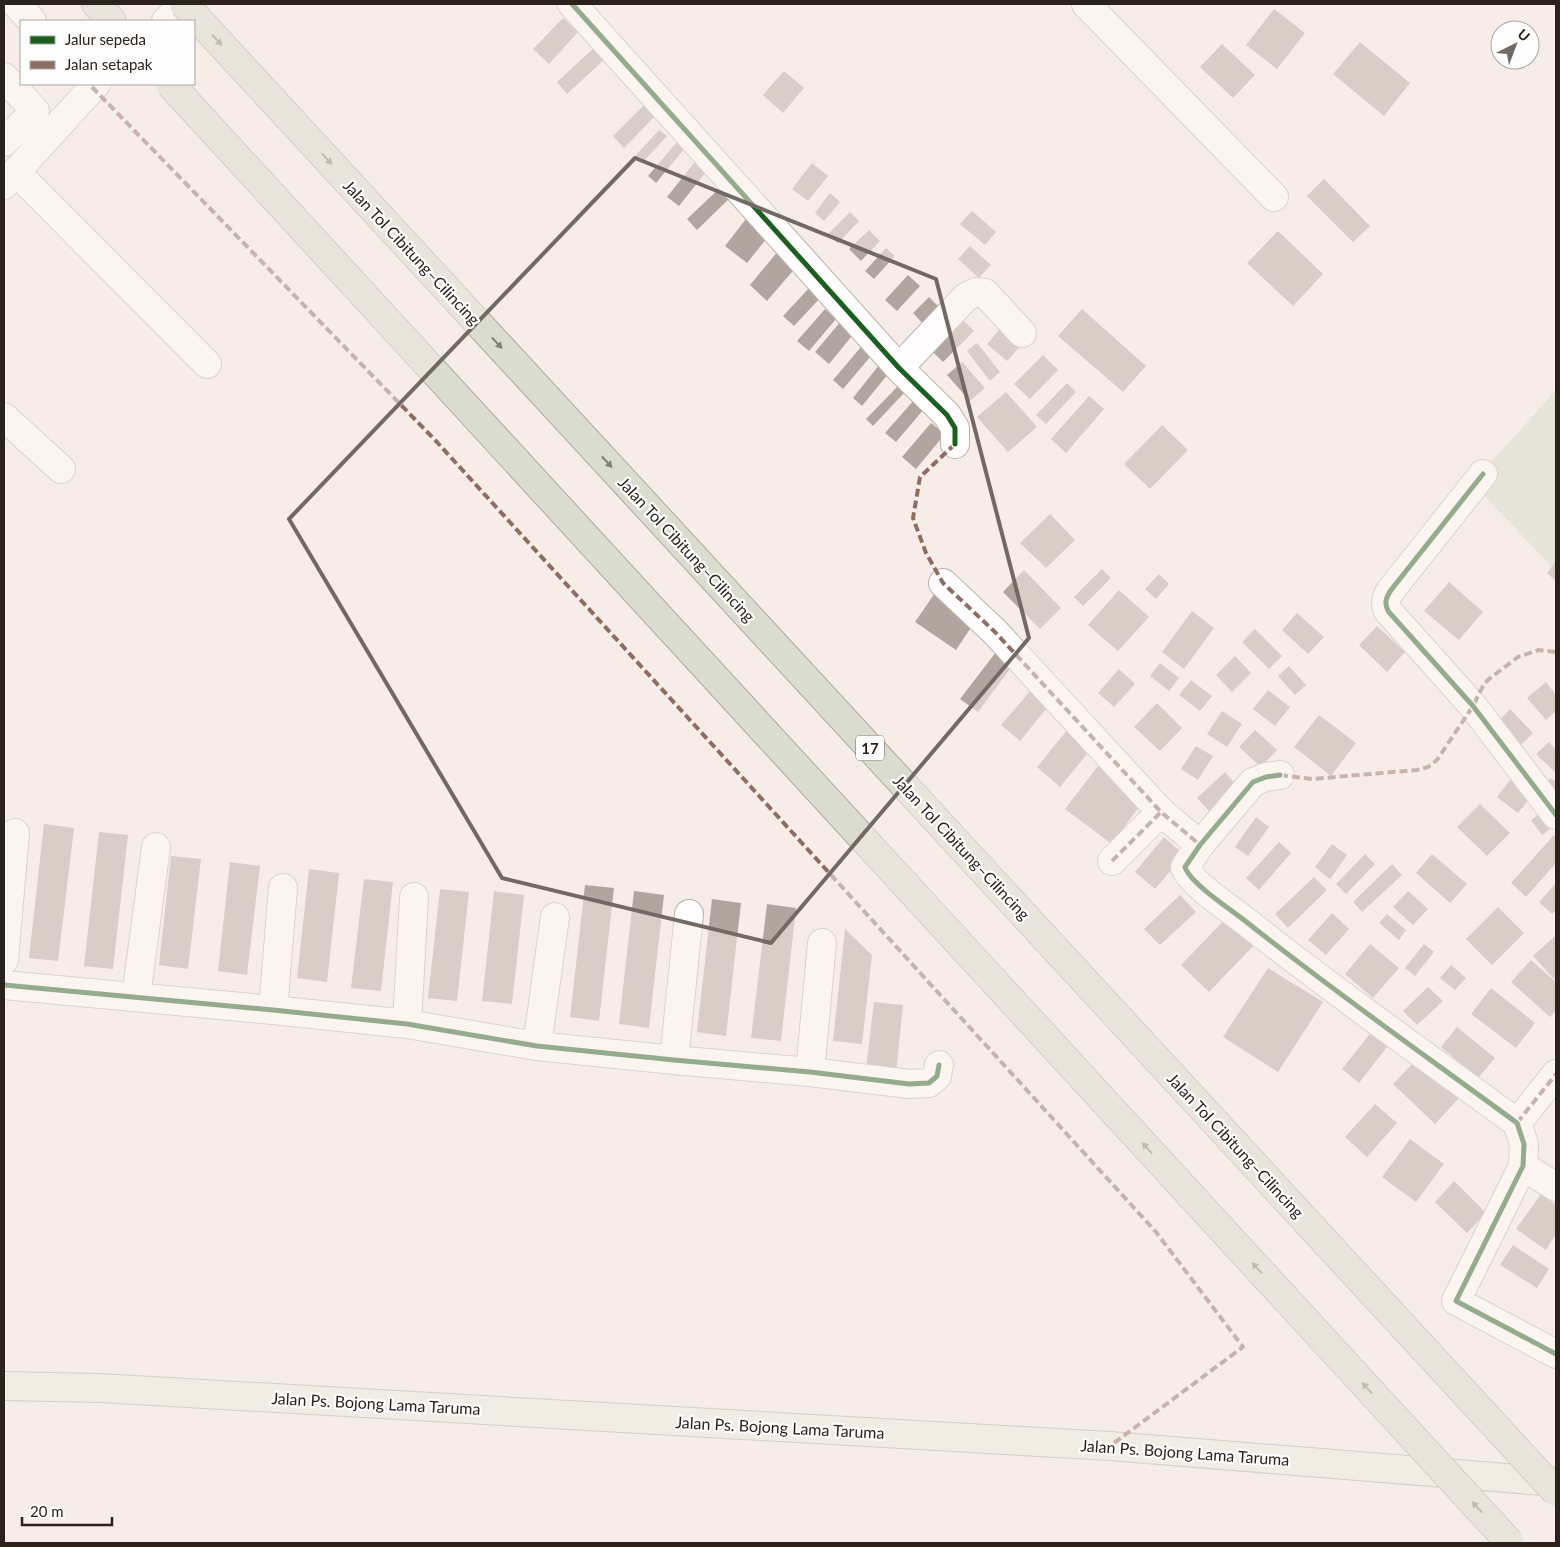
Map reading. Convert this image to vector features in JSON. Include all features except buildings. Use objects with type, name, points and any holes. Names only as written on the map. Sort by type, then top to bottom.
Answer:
[{"type":"highway","points":[[96,4],[111,20]]},
{"type":"highway","name":"Jalan Tol Cibitung–Cilincing","points":[[184,4],[1556,1492]]},
{"type":"highway","points":[[171,85],[1510,1543]]},
{"type":"main road","name":"Jalan Ps. Bojong Lama Taruma","points":[[4,1386],[100,1388],[1100,1445],[1556,1482]]},
{"type":"street","points":[[16,4],[31,20]]},
{"type":"street","points":[[167,20],[184,4]]},
{"type":"street","points":[[572,4],[899,368],[947,415],[955,428],[955,444]]},
{"type":"street","points":[[1086,4],[1274,197]]},
{"type":"street","points":[[4,77],[35,111],[4,142]]},
{"type":"street","points":[[93,85],[10,178],[207,364]]},
{"type":"street","points":[[899,368],[966,297],[976,292],[985,293],[1022,333]]},
{"type":"street","points":[[4,417],[61,469]]},
{"type":"street","points":[[1483,474],[1386,596],[1385,605],[1388,611],[1473,706],[1556,815]]},
{"type":"street","points":[[943,583],[995,632],[1161,812],[1200,845]]},
{"type":"street","points":[[1280,775],[1266,777],[1253,782],[1200,845],[1185,867],[1187,873],[1205,890],[1290,957],[1517,1123],[1524,1144],[1523,1166],[1456,1301],[1556,1354]]},
{"type":"street","points":[[1112,861],[1161,812]]},
{"type":"street","points":[[4,960],[15,833]]},
{"type":"street","points":[[136,997],[156,847]]},
{"type":"street","points":[[273,1010],[283,888]]},
{"type":"street","points":[[406,1024],[414,897]]},
{"type":"street","points":[[674,1060],[689,914]]},
{"type":"street","points":[[537,1046],[555,917]]},
{"type":"street","points":[[810,1072],[822,943]]},
{"type":"street","points":[[4,985],[406,1024],[537,1046],[810,1072],[923,1085],[935,1080],[939,1065]]},
{"type":"street","points":[[1517,1123],[1556,1074]]},
{"type":"street","points":[[1523,1166],[1556,1187]]},
{"type":"highlighted area","points":[[635,158],[936,279],[1029,638],[771,943],[502,878],[289,519]]},
{"type":"green space","points":[[1556,390],[1556,571],[1472,483]]},
{"type":"marked path","points":[[92,87],[436,441],[1156,1232],[1243,1347],[1110,1446]]},
{"type":"marked path","points":[[955,444],[920,477],[913,518],[926,553],[943,583],[995,632],[1161,812],[1200,845]]},
{"type":"marked path","points":[[1280,775],[1312,779],[1417,770],[1428,767],[1437,760],[1473,706],[1484,684],[1489,679],[1518,657],[1539,650],[1556,652]]},
{"type":"marked path","points":[[1112,861],[1161,812]]},
{"type":"marked path","points":[[1517,1123],[1556,1074]]},
{"type":"cycle path","points":[[572,4],[899,368],[947,415],[955,428],[955,444]]},
{"type":"cycle path","points":[[1483,474],[1391,590],[1386,605],[1388,611],[1473,706],[1556,815]]},
{"type":"cycle path","points":[[1280,775],[1266,777],[1253,782],[1200,845],[1185,867],[1194,880],[1220,903],[1345,998],[1517,1123],[1524,1144],[1523,1166],[1456,1301],[1556,1354]]},
{"type":"cycle path","points":[[4,985],[407,1024],[537,1046],[810,1072],[909,1084],[929,1083],[937,1076],[939,1065]]}]
